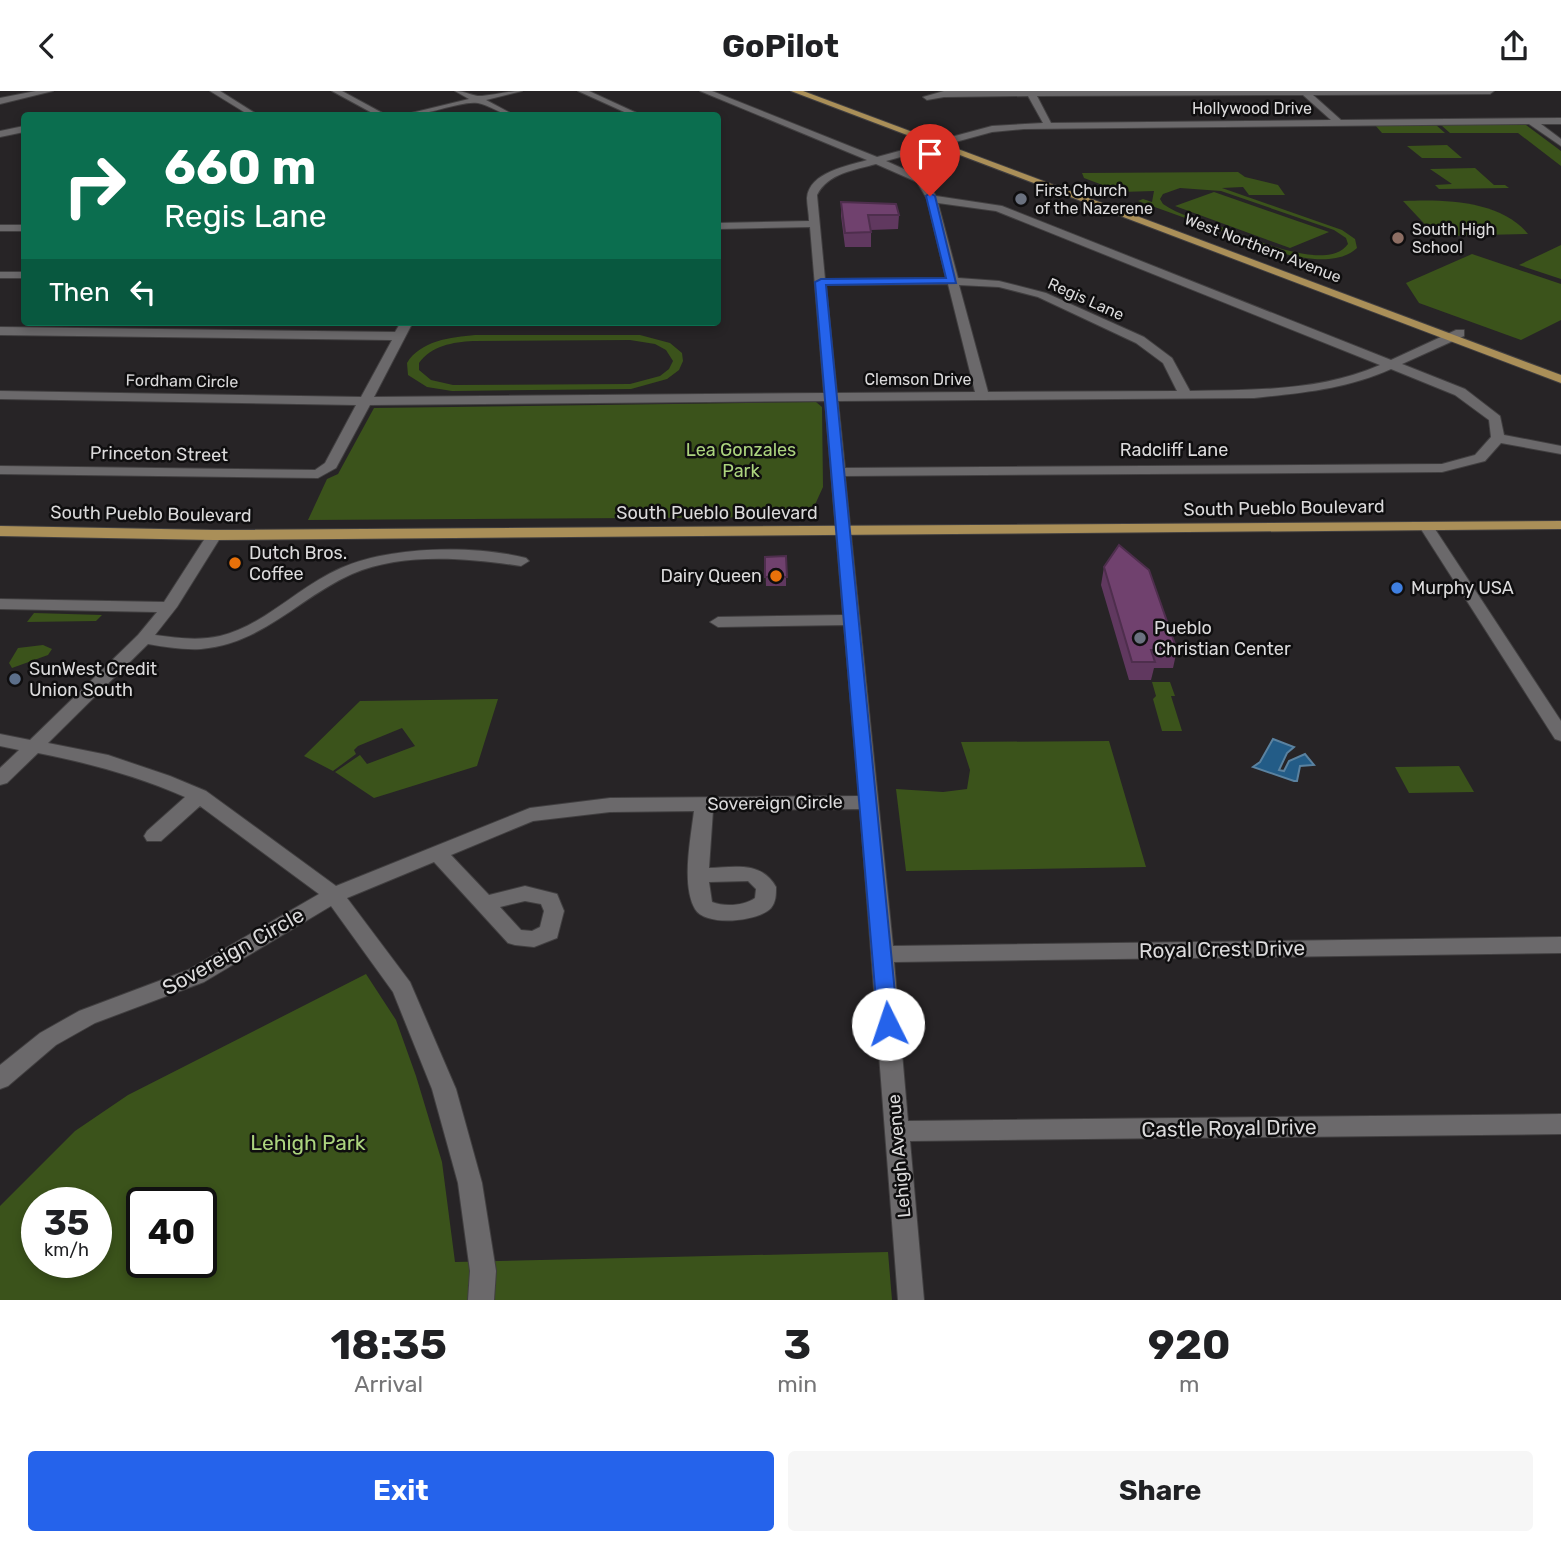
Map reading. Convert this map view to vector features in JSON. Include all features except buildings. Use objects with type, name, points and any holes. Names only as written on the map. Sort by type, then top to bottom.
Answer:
[{"type":"main road","name":"West Northern Avenue","points":[[795,91],[940,142]]},
{"type":"main road","name":"West Northern Avenue","points":[[811,91],[1455,335],[1561,379]]},
{"type":"main road","name":"West Northern Avenue","points":[[1455,335],[1561,370]]},
{"type":"main road","name":"South Pueblo Boulevard","points":[[1,531],[214,535],[1561,525]]},
{"type":"street","points":[[0,101],[49,91]]},
{"type":"street","points":[[214,91],[249,112]]},
{"type":"street","points":[[337,91],[376,112]]},
{"type":"street","points":[[459,91],[504,112]]},
{"type":"street","points":[[421,112],[518,91]]},
{"type":"street","points":[[582,91],[630,112]]},
{"type":"street","points":[[704,91],[921,180],[932,199],[982,396]]},
{"type":"street","points":[[927,97],[944,94],[1031,92],[1490,91]]},
{"type":"street","points":[[1031,92],[1048,125]]},
{"type":"street","points":[[1304,92],[1339,123]]},
{"type":"street","points":[[1531,121],[1561,143]]},
{"type":"street","name":"Hollywood Drive","points":[[940,142],[992,129],[1048,125],[1561,121]]},
{"type":"street","points":[[0,134],[21,130]]},
{"type":"street","name":"Lehigh Avenue","points":[[911,1300],[883,954],[850,620],[840,472],[812,195],[817,185],[836,172],[940,142]]},
{"type":"street","points":[[932,199],[998,208],[1460,392],[1495,419],[1498,438],[1561,450]]},
{"type":"street","points":[[721,226],[816,224]]},
{"type":"street","points":[[0,228],[21,228]]},
{"type":"street","points":[[0,275],[21,275]]},
{"type":"street","name":"Regis Lane","points":[[821,282],[952,281],[999,284],[1042,295],[1140,340],[1168,361],[1186,395]]},
{"type":"street","points":[[364,401],[405,326]]},
{"type":"street","points":[[0,331],[399,336]]},
{"type":"street","name":"Clemson Drive","points":[[364,401],[1266,393],[1308,389],[1361,377],[1391,366],[1455,335]]},
{"type":"street","name":"Fordham Circle","points":[[0,395],[364,401]]},
{"type":"street","name":"Princeton Street","points":[[0,470],[318,474],[331,465],[364,401]]},
{"type":"street","name":"Radcliff Lane","points":[[840,472],[1442,468],[1480,458],[1498,438]]},
{"type":"street","points":[[1426,526],[1561,735]]},
{"type":"street","points":[[0,779],[144,639],[169,607],[214,535]]},
{"type":"street","points":[[144,639],[203,644],[244,634],[346,570],[383,558],[492,556],[521,561]]},
{"type":"street","points":[[0,604],[169,607]]},
{"type":"street","points":[[718,622],[850,620]]},
{"type":"street","points":[[0,740],[101,759],[163,780],[199,796],[334,895],[402,988],[443,1089],[470,1182],[483,1271],[481,1300]]},
{"type":"street","points":[[154,836],[199,796]]},
{"type":"street","name":"Sovereign Circle","points":[[0,1079],[31,1052],[66,1028],[97,1013],[170,988],[196,976],[334,895],[530,815],[610,805],[868,802]]},
{"type":"street","points":[[700,875],[704,804]]},
{"type":"street","points":[[438,853],[484,905]]},
{"type":"street","name":"Royal Crest Drive","points":[[883,954],[1561,945]]},
{"type":"street","name":"Castle Royal Drive","points":[[897,1131],[1561,1124]]},
{"type":"green space","points":[[1375,125],[1436,125],[1445,133],[1382,133]]},
{"type":"green space","points":[[1441,125],[1526,125],[1561,151],[1561,166],[1518,133],[1450,133]]},
{"type":"green space","points":[[1447,145],[1462,158],[1422,158],[1407,146]]},
{"type":"green space","points":[[1475,168],[1494,185],[1505,185],[1509,188],[1439,189],[1435,185],[1452,184],[1430,169]]},
{"type":"green space","points":[[1238,172],[1245,177],[1278,185],[1285,195],[1249,195],[1243,187],[1222,188],[1342,230],[1355,239],[1357,248],[1332,259],[1312,259],[1285,254],[1138,201],[1143,199],[1152,202],[1154,191],[1121,192],[1084,178],[1082,173]],"holes":[[[1180,188],[1221,191],[1334,230],[1346,238],[1348,244],[1338,252],[1323,255],[1286,250],[1183,214],[1169,208],[1160,199],[1163,194]]]},
{"type":"green space","points":[[1214,192],[1329,232],[1290,248],[1175,206]]},
{"type":"green space","points":[[1403,201],[1453,202],[1487,208],[1503,214],[1528,234],[1440,236],[1434,234]]},
{"type":"green space","points":[[1561,245],[1561,279],[1519,265]]},
{"type":"green space","points":[[1472,254],[1561,284],[1561,320],[1521,340],[1419,303],[1406,283]]},
{"type":"green space","points":[[475,335],[640,335],[670,343],[682,353],[683,361],[679,370],[667,379],[631,389],[452,391],[427,387],[408,375],[407,363],[428,345],[446,339]],"holes":[[[630,340],[655,344],[666,350],[673,361],[669,369],[660,376],[630,384],[453,385],[431,380],[419,370],[419,363],[424,357],[443,346],[458,342]]]},
{"type":"green space","name":"Lea Gonzales Park","points":[[816,402],[822,407],[823,487],[813,509],[798,517],[308,520],[327,479],[338,474],[374,408]]},
{"type":"green space","points":[[34,613],[102,615],[96,621],[27,622]]},
{"type":"green space","points":[[43,645],[52,649],[48,655],[12,668],[9,663],[18,648]]},
{"type":"green space","points":[[1152,682],[1170,682],[1175,696],[1171,696],[1182,731],[1162,731],[1153,699],[1156,696]]},
{"type":"green space","points":[[498,699],[477,766],[374,798],[335,772],[360,755],[367,764],[415,746],[402,728],[358,746],[354,750],[356,754],[333,771],[304,756],[360,701]]},
{"type":"green space","points":[[1109,741],[1146,867],[906,871],[896,789],[943,792],[967,789],[970,770],[961,742]]},
{"type":"green space","points":[[1459,766],[1474,792],[1409,793],[1395,767]]},
{"type":"green space","name":"Lehigh Park","points":[[366,974],[396,1020],[416,1076],[442,1162],[455,1262],[888,1252],[892,1300],[0,1300],[0,1206],[75,1131],[128,1095]]},
{"type":"water","points":[[1273,739],[1294,747],[1287,753],[1279,770],[1284,771],[1289,761],[1305,754],[1314,765],[1300,766],[1297,781],[1253,767],[1260,762]]},
{"type":"place","name":"First Church of the Nazerene","points":[[1021,199]]},
{"type":"place","name":"South High School","points":[[1398,238]]},
{"type":"place","name":"Dutch Bros. Coffee","points":[[235,563]]},
{"type":"place","name":"Dairy Queen","points":[[776,576]]},
{"type":"place","name":"Murphy USA","points":[[1397,588]]},
{"type":"place","name":"Pueblo Christian Center","points":[[1140,638]]},
{"type":"place","name":"SunWest Credit Union South","points":[[15,679]]},
{"type":"route","points":[[888,1024],[821,282],[952,281],[930,196]]}]
